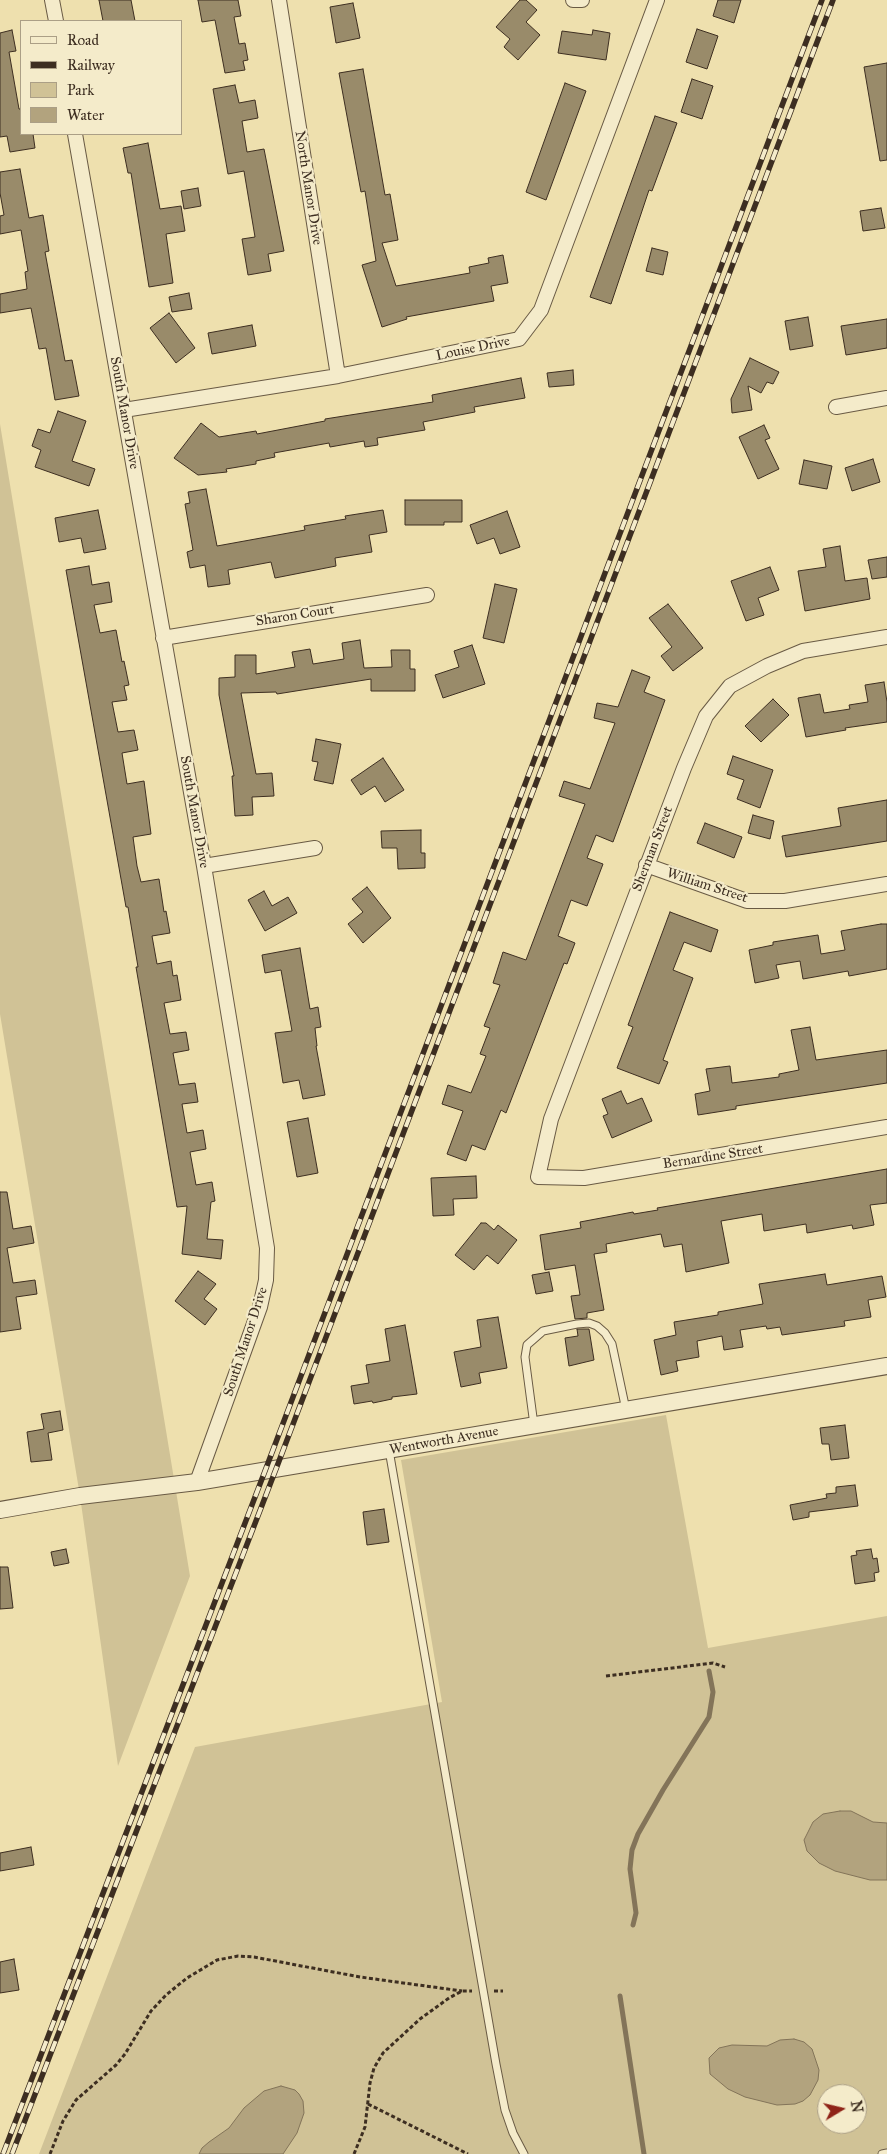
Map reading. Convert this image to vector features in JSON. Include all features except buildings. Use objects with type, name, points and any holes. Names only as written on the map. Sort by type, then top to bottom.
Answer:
[{"type":"street","points":[[52,0],[56,20]]},
{"type":"street","name":"North Manor Drive","points":[[279,0],[338,376]]},
{"type":"street","points":[[573,0],[582,0]]},
{"type":"street","name":"Louise Drive","points":[[124,410],[338,376],[519,339],[541,310],[658,0]]},
{"type":"street","name":"South Manor Drive","points":[[75,135],[204,866],[267,1248],[266,1280],[260,1307],[198,1482]]},
{"type":"street","points":[[836,407],[887,398]]},
{"type":"street","name":"Sharon Court","points":[[163,638],[427,595]]},
{"type":"street","name":"Sherman Street","points":[[538,1177],[551,1119],[646,866],[706,716],[730,686],[767,666],[803,651],[887,637]]},
{"type":"street","points":[[204,866],[315,848]]},
{"type":"street","name":"William Street","points":[[646,866],[748,901],[785,901],[887,884]]},
{"type":"street","name":"Bernardine Street","points":[[538,1177],[584,1178],[887,1128]]},
{"type":"street","name":"Wentworth Avenue","points":[[0,1510],[80,1496],[198,1482],[887,1366]]},
{"type":"lane","points":[[534,1425],[525,1357],[527,1345],[543,1331],[576,1324],[589,1323],[597,1326],[605,1333],[612,1344],[626,1410]]},
{"type":"lane","points":[[389,1450],[505,2110],[512,2133],[524,2154]]},
{"type":"lane","points":[[882,2154],[887,2153]]},
{"type":"path","points":[[606,1676],[713,1664],[725,1667]]},
{"type":"path","points":[[50,2154],[63,2121],[76,2100],[116,2065],[125,2054],[151,2011],[166,1995],[187,1978],[217,1960],[238,1956],[254,1957],[360,1977],[462,1991],[503,1991]]},
{"type":"path","points":[[354,2154],[365,2127],[370,2083],[374,2068],[383,2053],[420,2019],[462,1991]]},
{"type":"path","points":[[368,2104],[468,2154]]},
{"type":"green space","points":[[0,424],[190,1576],[118,1766],[80,1496],[0,1014]]},
{"type":"green space","points":[[666,1415],[708,1648],[887,1616],[887,2154],[39,2154],[195,1747],[442,1702],[401,1460]]},
{"type":"water","points":[[851,1811],[873,1822],[887,1823],[887,1880],[870,1880],[835,1871],[819,1863],[807,1851],[804,1840],[813,1822],[823,1814]]},
{"type":"water","points":[[794,2039],[804,2042],[812,2049],[819,2070],[818,2080],[810,2095],[803,2101],[795,2104],[777,2105],[745,2097],[728,2089],[710,2074],[709,2058],[719,2048],[732,2045],[767,2046],[780,2040]]},
{"type":"water","points":[[281,2086],[295,2090],[299,2094],[303,2101],[304,2113],[297,2133],[283,2154],[199,2154],[202,2148],[229,2128],[244,2108],[264,2091]]},
{"type":"waterway","points":[[633,1925],[636,1913],[630,1869],[632,1850],[638,1834],[663,1790],[709,1717],[713,1692],[709,1671]]},
{"type":"waterway","points":[[620,1996],[644,2154]]},
{"type":"railway","points":[[3,2154],[265,1471],[822,0]]},
{"type":"railway","points":[[12,2154],[276,1469],[833,0]]}]
